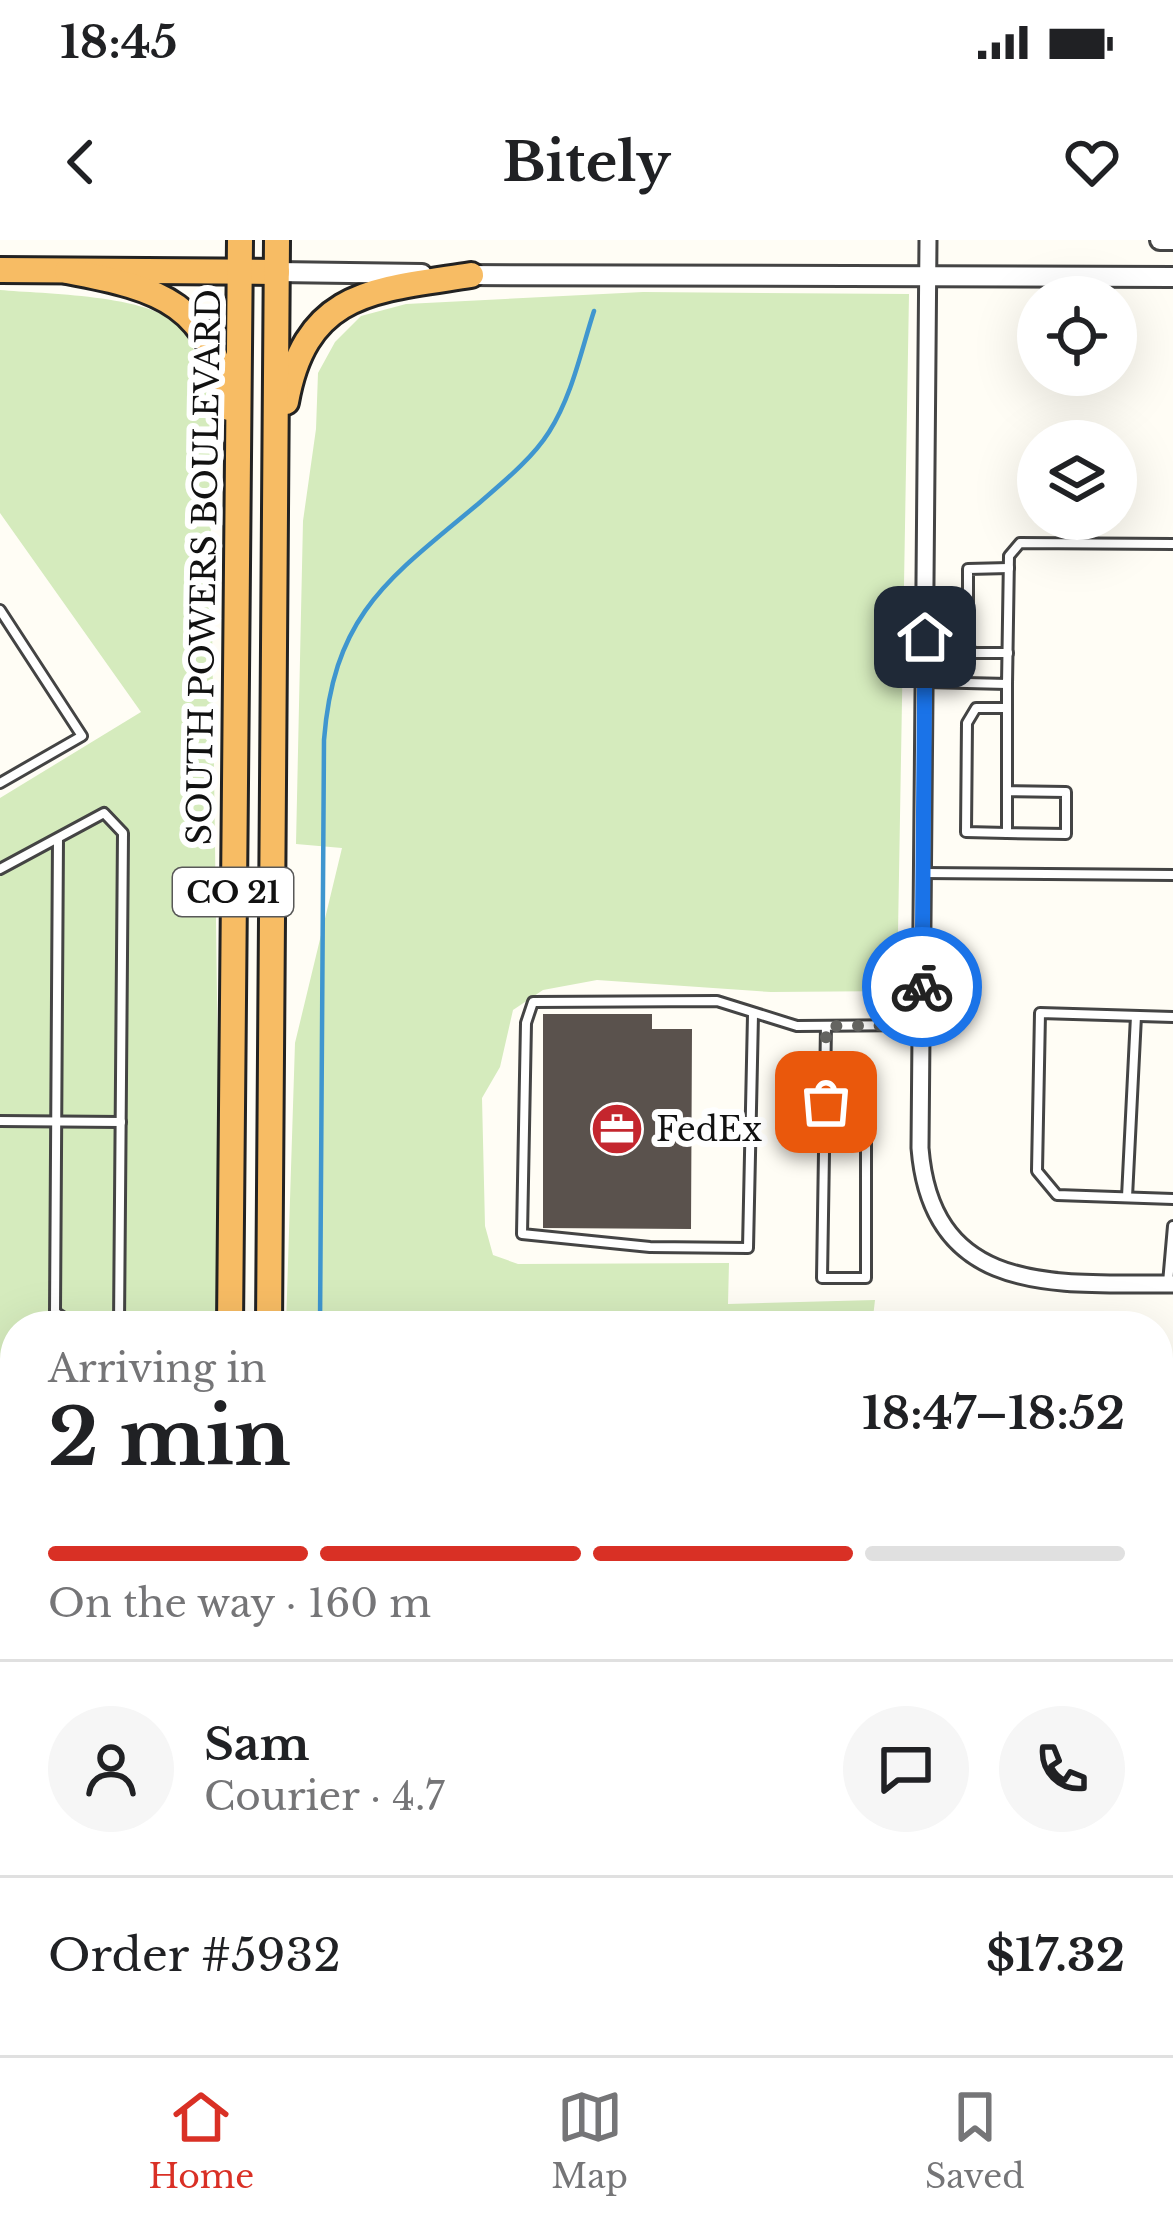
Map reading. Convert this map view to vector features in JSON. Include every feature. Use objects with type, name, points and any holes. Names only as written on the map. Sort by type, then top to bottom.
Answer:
[{"type":"highway","name":"SOUTH POWERS BOULEVARD","points":[[230,1311],[240,240]]},
{"type":"highway","name":"SOUTH POWERS BOULEVARD","points":[[269,1311],[277,240]]},
{"type":"highway","points":[[0,270],[277,272]]},
{"type":"highway","points":[[67,271],[132,285],[167,300],[194,320],[214,354],[227,394],[238,458]]},
{"type":"highway","points":[[276,457],[298,355],[323,317],[372,294],[471,275]]},
{"type":"street","points":[[928,240],[921,1166],[933,1205],[956,1240],[991,1267],[1034,1281],[1170,1284]]},
{"type":"street","points":[[1160,240],[1173,240]]},
{"type":"street","points":[[277,272],[1173,277]]},
{"type":"lane","points":[[1007,832],[1010,556],[1020,543],[1173,544]]},
{"type":"lane","points":[[1008,653],[974,653],[968,648],[968,568],[1009,568]]},
{"type":"lane","points":[[0,610],[82,736],[0,784]]},
{"type":"lane","points":[[925,682],[1007,684]]},
{"type":"lane","points":[[1007,707],[976,708],[967,723],[966,832],[1066,834],[1066,792],[1008,791]]},
{"type":"lane","points":[[0,869],[104,813],[123,833],[119,1311]]},
{"type":"lane","points":[[55,1311],[58,838]]},
{"type":"lane","points":[[923,873],[1173,875]]},
{"type":"lane","points":[[753,1015],[748,1248],[650,1247],[522,1234],[526,1023],[533,1002],[717,1000],[797,1026],[921,1025]]},
{"type":"lane","points":[[1173,1017],[1040,1013],[1037,1171],[1058,1195],[1173,1199]]},
{"type":"lane","points":[[1127,1197],[1136,1016]]},
{"type":"lane","points":[[826,1026],[822,1278],[866,1278],[866,1072],[826,1070]]},
{"type":"lane","points":[[0,1121],[121,1122]]},
{"type":"lane","points":[[1170,1284],[1173,1226]]},
{"type":"green space","points":[[0,290],[122,302],[166,316],[180,327],[198,360],[209,395],[220,1311],[0,1311],[0,798],[141,712],[0,513]]},
{"type":"green space","points":[[643,292],[909,294],[897,991],[771,992],[597,980],[543,990],[513,1010],[500,1067],[482,1098],[485,1226],[493,1255],[518,1264],[729,1263],[728,1304],[875,1300],[874,1311],[286,1311],[295,1043],[342,848],[296,844],[303,521],[316,429],[318,373],[335,342],[361,316],[406,304]]},
{"type":"building","name":"FedEx","points":[[543,1014],[652,1014],[652,1029],[692,1029],[691,1229],[543,1228]]},
{"type":"waterway","points":[[320,1311],[324,740],[330,697],[353,630],[371,603],[417,555],[516,470],[549,432],[570,388],[594,311]]},
{"type":"way so far","points":[[826,1102],[826,1026],[921,1025],[922,987]]},
{"type":"place","name":"FedEx","points":[[617,1129]]},
{"type":"route","points":[[922,987],[925,637]]}]
